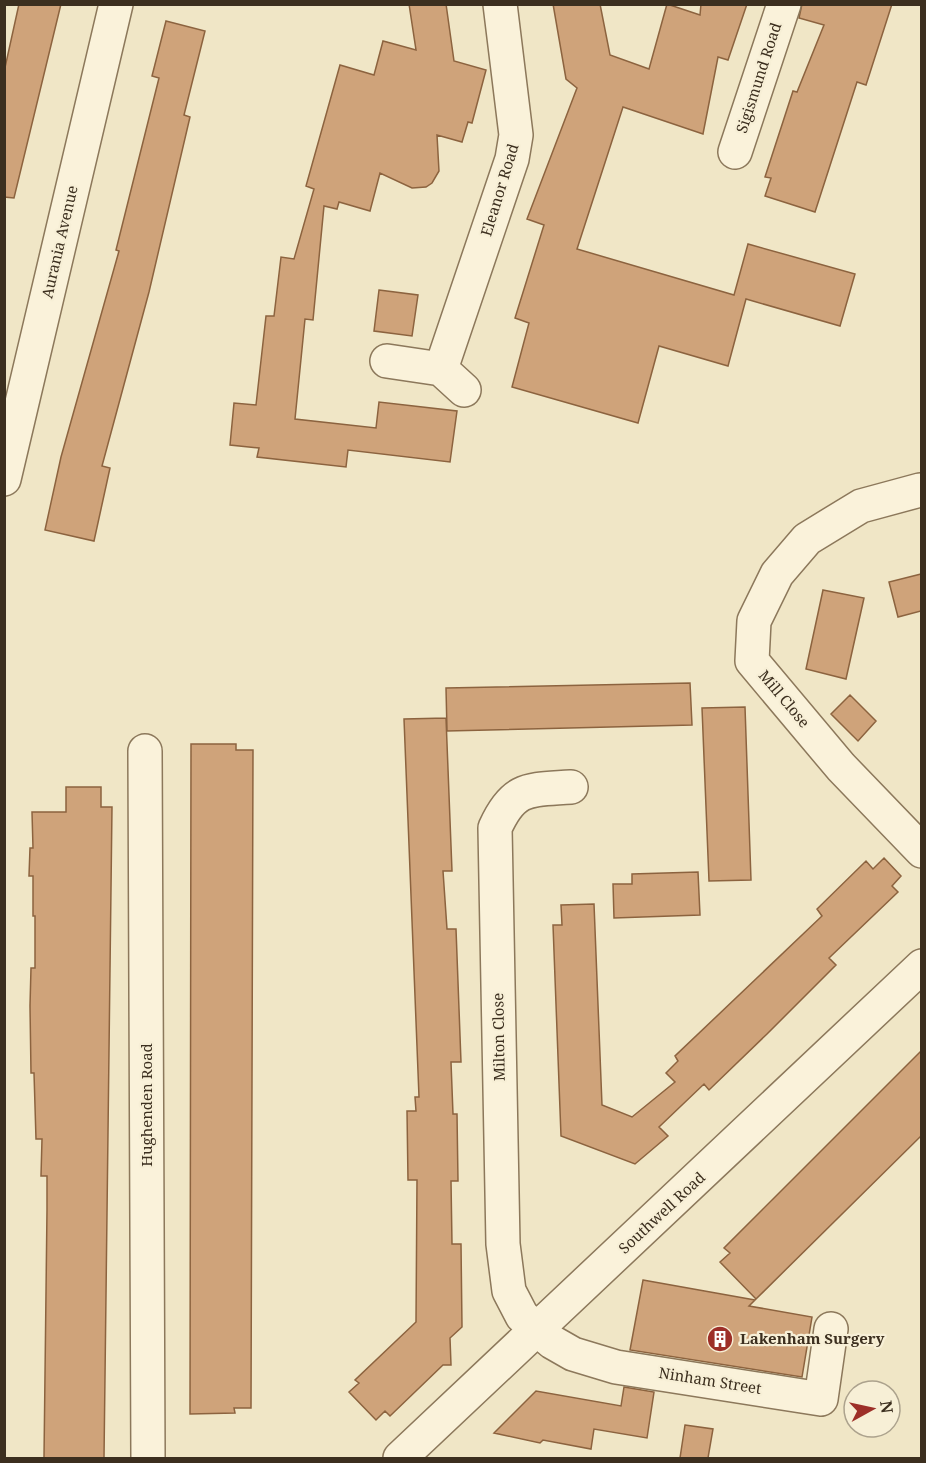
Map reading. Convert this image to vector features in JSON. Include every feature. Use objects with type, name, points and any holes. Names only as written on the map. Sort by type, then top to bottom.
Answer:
[{"type":"street","name":"Aurania Avenue","points":[[4,479],[116,4]]},
{"type":"street","name":"Eleanor Road","points":[[387,362],[452,380],[515,143],[500,4]]},
{"type":"street","name":"Sigismund Road","points":[[735,152],[784,4]]},
{"type":"street","name":"Mill Close","points":[[920,490],[861,506],[807,539],[777,574],[754,621],[752,661],[841,767],[921,851]]},
{"type":"street","name":"Hughenden Road","points":[[145,751],[148,1458]]},
{"type":"street","name":"Milton Close","points":[[537,1329],[522,1316],[509,1291],[504,1262],[495,828],[504,807],[524,792],[571,787]]},
{"type":"street","name":"Southwell Road","points":[[400,1458],[921,966]]},
{"type":"street","name":"Ninham Street","points":[[537,1329],[573,1354],[616,1367],[821,1399],[831,1329]]},
{"type":"building","points":[[19,4],[61,4],[14,198],[4,197],[4,72]]},
{"type":"building","points":[[409,4],[446,4],[454,61],[486,70],[472,123],[468,122],[462,142],[437,135],[439,171],[432,183],[426,187],[412,188],[380,173],[370,211],[339,202],[337,209],[324,206],[313,320],[305,319],[295,419],[376,428],[379,402],[457,411],[450,462],[348,450],[346,467],[257,457],[259,448],[230,445],[234,403],[256,405],[266,316],[274,316],[281,257],[294,259],[314,189],[306,186],[340,65],[374,75],[383,41],[416,50]]},
{"type":"building","points":[[553,4],[600,4],[610,55],[649,69],[667,4],[700,15],[701,4],[747,4],[728,60],[718,57],[703,134],[623,107],[577,249],[734,295],[748,244],[855,274],[840,326],[746,299],[728,366],[659,346],[638,423],[512,387],[529,323],[515,318],[544,225],[527,219],[577,88],[566,79]]},
{"type":"building","points":[[802,4],[892,4],[866,85],[857,82],[815,212],[765,196],[771,178],[765,177],[793,91],[797,92],[824,25],[799,18]]},
{"type":"building","points":[[166,21],[205,31],[184,115],[190,117],[149,292],[102,466],[110,468],[94,541],[45,530],[61,457],[119,251],[116,250],[159,78],[152,76]]},
{"type":"building","points":[[379,290],[418,295],[412,336],[374,331]]},
{"type":"building","points":[[921,574],[921,611],[898,617],[889,582]]},
{"type":"building","points":[[823,590],[864,598],[846,679],[806,669]]},
{"type":"building","points":[[690,683],[692,725],[447,731],[446,688]]},
{"type":"building","points":[[850,695],[876,721],[858,741],[831,714]]},
{"type":"building","points":[[745,707],[751,880],[709,881],[702,708]]},
{"type":"building","points":[[446,718],[452,871],[443,871],[447,929],[456,929],[461,1062],[451,1062],[453,1114],[457,1114],[458,1181],[451,1181],[452,1244],[461,1244],[462,1327],[450,1338],[451,1365],[443,1365],[390,1416],[385,1411],[376,1420],[349,1392],[359,1383],[355,1380],[416,1322],[417,1180],[408,1180],[407,1111],[416,1111],[415,1097],[419,1097],[404,719]]},
{"type":"building","points":[[191,744],[236,744],[236,750],[253,750],[251,1408],[234,1408],[235,1413],[190,1414]]},
{"type":"building","points":[[66,787],[101,787],[101,807],[112,807],[104,1458],[44,1458],[47,1176],[41,1176],[42,1139],[36,1139],[34,1073],[31,1073],[30,1006],[31,968],[35,968],[35,916],[33,916],[33,876],[29,876],[30,848],[33,848],[32,812],[66,812]]},
{"type":"building","points":[[884,858],[901,876],[892,886],[898,892],[829,958],[836,965],[767,1034],[709,1090],[704,1084],[659,1127],[668,1136],[635,1164],[561,1136],[553,925],[562,925],[561,905],[594,904],[602,1105],[632,1117],[675,1082],[666,1073],[678,1061],[675,1056],[822,916],[817,909],[866,861],[873,869]]},
{"type":"building","points":[[698,872],[700,915],[614,918],[613,884],[632,884],[632,874]]},
{"type":"building","points":[[921,1051],[921,1136],[756,1299],[720,1262],[730,1253],[724,1248]]},
{"type":"building","name":"Lakenham Surgery","points":[[643,1280],[755,1300],[749,1306],[812,1317],[802,1377],[630,1350]]},
{"type":"building","points":[[624,1387],[654,1392],[647,1438],[594,1429],[591,1449],[543,1440],[540,1443],[494,1433],[536,1391],[621,1406]]},
{"type":"building","points":[[685,1425],[713,1429],[708,1458],[680,1458]]},
{"type":"place","name":"Lakenham Surgery","points":[[720,1339]]}]
